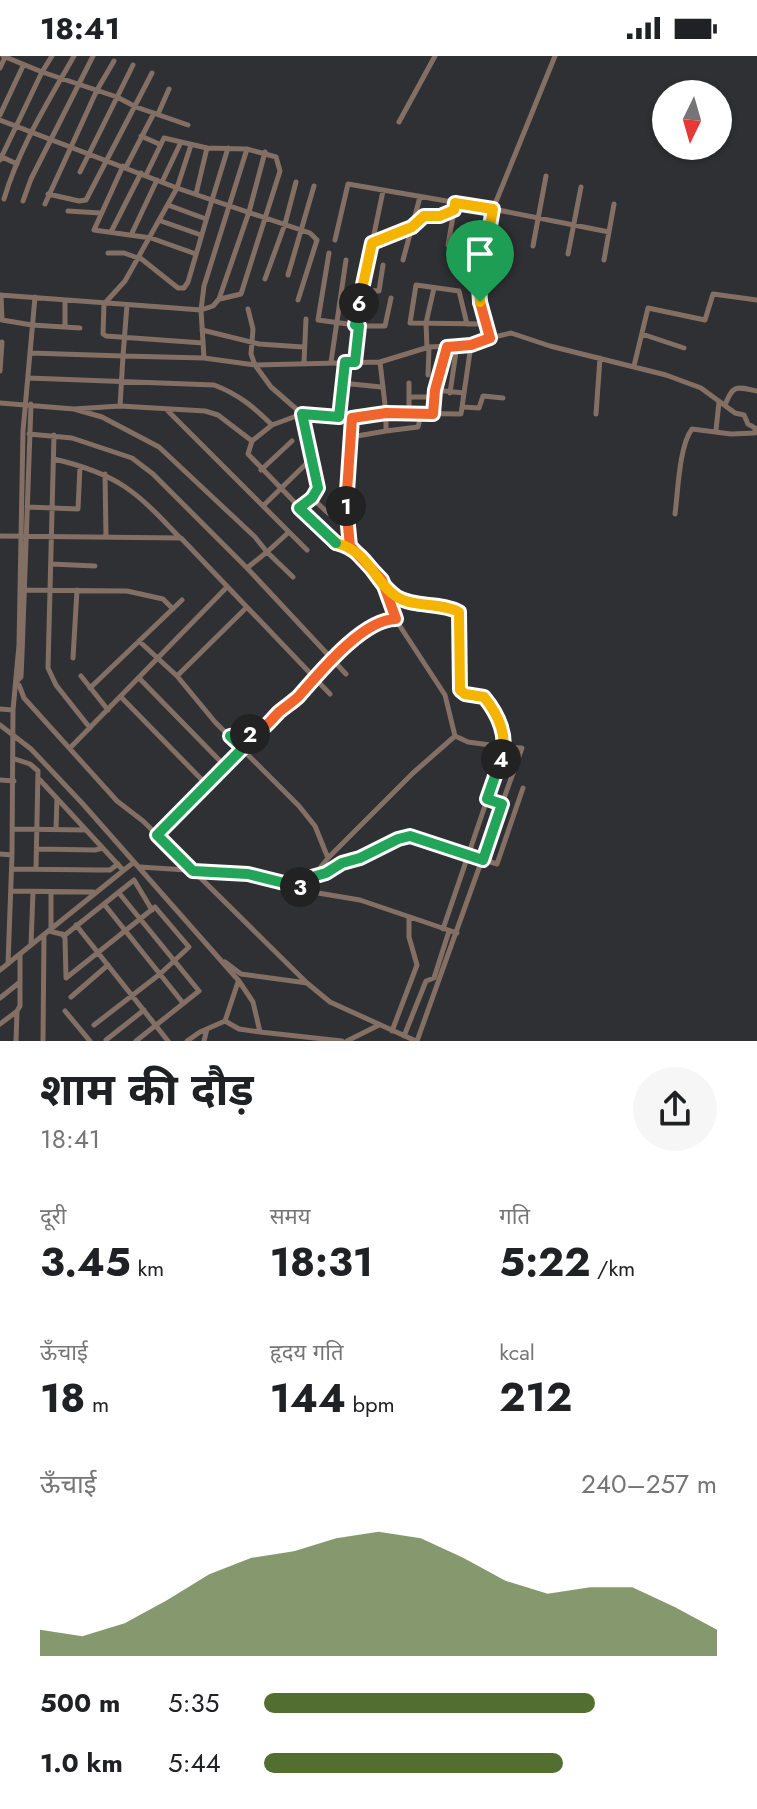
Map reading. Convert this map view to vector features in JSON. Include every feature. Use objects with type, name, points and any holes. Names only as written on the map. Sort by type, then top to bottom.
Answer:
[{"type":"street","points":[[0,68],[5,56],[61,80],[117,97],[188,125]]},
{"type":"street","points":[[30,56],[0,118],[15,128],[315,237],[317,244],[298,300]]},
{"type":"street","points":[[17,164],[1,157],[52,56]]},
{"type":"street","points":[[4,199],[31,134],[74,56]]},
{"type":"street","points":[[23,201],[93,56]]},
{"type":"street","points":[[399,122],[435,56]]},
{"type":"street","points":[[490,338],[479,287],[493,209],[555,56]]},
{"type":"street","points":[[45,204],[69,148],[114,61]]},
{"type":"street","points":[[80,172],[133,65]]},
{"type":"street","points":[[48,194],[84,201],[152,73]]},
{"type":"street","points":[[169,89],[124,167],[94,230],[131,233],[196,254]]},
{"type":"street","points":[[141,136],[159,144]]},
{"type":"street","points":[[111,232],[164,138],[207,148],[265,152],[276,157],[280,171],[241,294],[219,299]]},
{"type":"street","points":[[131,233],[181,142]]},
{"type":"street","points":[[191,145],[177,188],[151,238],[125,281],[104,304],[104,336],[203,343]]},
{"type":"street","points":[[196,194],[207,148]]},
{"type":"street","points":[[108,253],[124,253],[139,258],[182,289],[188,282],[228,148]]},
{"type":"street","points":[[204,358],[201,310],[204,286],[247,149]]},
{"type":"street","points":[[80,328],[2,320],[0,295],[201,310],[213,306],[219,299],[249,212],[265,152]]},
{"type":"street","points":[[533,246],[546,176]]},
{"type":"street","points":[[265,279],[296,182]]},
{"type":"street","points":[[335,240],[348,184],[454,206],[493,209],[609,232]]},
{"type":"street","points":[[288,275],[314,186]]},
{"type":"street","points":[[568,254],[581,187]]},
{"type":"street","points":[[355,362],[362,290],[383,191]]},
{"type":"street","points":[[403,260],[420,197]]},
{"type":"street","points":[[604,260],[614,204]]},
{"type":"street","points":[[168,205],[206,219]]},
{"type":"street","points":[[372,243],[412,227],[424,216],[440,216],[454,206]]},
{"type":"street","points":[[448,245],[454,206]]},
{"type":"street","points":[[68,211],[100,213]]},
{"type":"street","points":[[160,221],[201,235]]},
{"type":"street","points":[[329,253],[320,321],[385,326],[391,298]]},
{"type":"street","points":[[331,362],[346,260]]},
{"type":"street","points":[[362,290],[379,291],[383,265]]},
{"type":"street","points":[[467,324],[459,291],[416,285],[409,322],[450,326],[487,324]]},
{"type":"street","points":[[428,375],[426,323],[434,288]]},
{"type":"street","points":[[634,366],[648,308],[705,320],[713,294],[757,300]]},
{"type":"street","points":[[18,680],[21,677],[23,537],[27,507],[28,378],[35,297]]},
{"type":"street","points":[[65,300],[65,327]]},
{"type":"street","points":[[120,406],[127,305]]},
{"type":"street","points":[[248,309],[253,329],[251,354],[255,365],[271,387],[302,414],[318,488],[312,498],[299,508]]},
{"type":"street","points":[[304,362],[306,319]]},
{"type":"street","points":[[202,330],[252,342],[303,347]]},
{"type":"street","points":[[30,353],[204,358],[255,365],[380,362],[428,348],[471,345],[511,333],[634,366],[701,388],[735,413],[744,415],[756,432]]},
{"type":"street","points":[[642,334],[684,348]]},
{"type":"street","points":[[0,371],[2,342]]},
{"type":"street","points":[[450,393],[457,345]]},
{"type":"street","points":[[404,1036],[426,981],[434,978],[469,855],[505,747],[498,718],[486,699],[460,690],[459,612],[401,599],[387,588],[350,546],[330,539],[248,454],[252,441],[272,425],[302,414],[352,418],[386,413],[461,414],[471,345]]},
{"type":"street","points":[[433,414],[447,347]]},
{"type":"street","points":[[596,414],[600,358]]},
{"type":"street","points":[[339,417],[345,362]]},
{"type":"street","points":[[380,362],[386,431]]},
{"type":"street","points":[[28,378],[214,385],[252,405],[272,425]]},
{"type":"street","points":[[342,383],[381,387]]},
{"type":"street","points":[[409,383],[409,413]]},
{"type":"street","points":[[716,430],[722,403],[731,390],[757,391]]},
{"type":"street","points":[[410,397],[464,393]]},
{"type":"street","points":[[463,407],[479,408],[483,396],[503,398]]},
{"type":"street","points":[[0,403],[74,409],[102,417],[159,447],[293,577]]},
{"type":"street","points":[[3,967],[14,829],[13,710],[18,680],[28,404]]},
{"type":"street","points":[[74,409],[120,406],[195,409],[218,415],[252,441]]},
{"type":"street","points":[[167,409],[307,550]]},
{"type":"street","points":[[350,546],[347,519],[352,418]]},
{"type":"street","points":[[351,437],[418,427],[419,423]]},
{"type":"street","points":[[675,514],[688,434],[692,429],[731,434],[756,432]]},
{"type":"street","points":[[29,434],[54,435],[98,445],[132,458],[153,474],[247,568],[346,674]]},
{"type":"street","points":[[54,435],[49,675],[90,728]]},
{"type":"street","points":[[261,470],[292,441]]},
{"type":"street","points":[[264,505],[313,457]]},
{"type":"street","points":[[54,459],[105,474],[133,490],[330,694]]},
{"type":"street","points":[[27,507],[78,509],[80,466]]},
{"type":"street","points":[[105,474],[106,537]]},
{"type":"street","points":[[312,498],[328,513],[347,519]]},
{"type":"street","points":[[247,568],[289,532]]},
{"type":"street","points":[[0,536],[181,538]]},
{"type":"street","points":[[51,564],[95,566]]},
{"type":"street","points":[[382,580],[396,619],[445,695],[455,736]]},
{"type":"street","points":[[70,748],[226,588]]},
{"type":"street","points":[[23,590],[151,595],[163,599],[173,609]]},
{"type":"street","points":[[73,658],[77,590]]},
{"type":"street","points":[[90,688],[182,600]]},
{"type":"street","points":[[177,676],[246,608]]},
{"type":"street","points":[[230,736],[260,731],[359,634],[381,621],[396,619]]},
{"type":"street","points":[[139,641],[177,676],[315,826],[328,858]]},
{"type":"street","points":[[81,676],[108,710]]},
{"type":"street","points":[[139,678],[225,766]]},
{"type":"street","points":[[18,680],[24,698],[117,801],[157,835],[307,983],[330,1002],[417,1041],[522,748],[468,742],[455,736]]},
{"type":"street","points":[[120,697],[207,785]]},
{"type":"street","points":[[0,709],[13,710]]},
{"type":"street","points":[[0,725],[31,749],[239,981],[253,1002],[260,1032]]},
{"type":"street","points":[[304,888],[328,858],[435,751],[455,736]]},
{"type":"street","points":[[157,835],[243,748]]},
{"type":"street","points":[[15,759],[35,767],[39,779],[36,869]]},
{"type":"street","points":[[39,779],[123,870]]},
{"type":"street","points":[[0,780],[14,781]]},
{"type":"street","points":[[312,877],[410,836],[497,864],[523,788]]},
{"type":"street","points":[[56,829],[57,799]]},
{"type":"street","points":[[487,799],[502,804]]},
{"type":"street","points":[[14,829],[87,830]]},
{"type":"street","points":[[36,849],[103,848]]},
{"type":"street","points":[[0,854],[12,855]]},
{"type":"street","points":[[12,869],[110,870],[118,864]]},
{"type":"street","points":[[3,967],[123,870],[136,864],[248,874],[318,893],[360,900],[457,933]]},
{"type":"street","points":[[48,931],[62,934],[134,880],[152,910]]},
{"type":"street","points":[[11,891],[96,892]]},
{"type":"street","points":[[31,945],[33,892]]},
{"type":"street","points":[[43,1041],[51,892]]},
{"type":"street","points":[[119,893],[199,991],[136,1041]]},
{"type":"street","points":[[104,904],[183,1003]]},
{"type":"street","points":[[62,934],[65,938],[65,978],[155,907],[189,947],[160,974],[94,1025]]},
{"type":"street","points":[[392,1031],[417,965],[409,937],[409,918]]},
{"type":"street","points":[[76,925],[168,1041]]},
{"type":"street","points":[[0,1024],[20,1006],[20,954]]},
{"type":"street","points":[[217,957],[241,974],[307,983]]},
{"type":"street","points":[[71,997],[108,965]]},
{"type":"street","points":[[191,1039],[225,1021],[239,981]]},
{"type":"street","points":[[0,998],[21,982]]},
{"type":"street","points":[[106,1040],[144,1010]]},
{"type":"street","points":[[16,1041],[17,1011]]},
{"type":"street","points":[[65,1011],[90,1041]]},
{"type":"street","points":[[225,1021],[239,1029],[278,1038],[344,1041],[380,1025]]},
{"type":"street","points":[[204,1041],[207,1029]]},
{"type":"route","points":[[480,302],[479,287],[493,209],[455,203],[454,210],[440,216],[424,216],[412,227],[372,243],[355,325],[359,326],[355,362],[345,362],[339,417],[302,414],[318,488],[312,498],[299,508],[330,539],[350,546],[353,550],[365,560],[367,562],[377,573],[387,588],[401,599],[459,612],[460,690],[486,699],[498,718],[505,747],[487,799],[502,804],[483,860],[410,836],[312,877],[304,888],[248,874],[193,871],[157,835],[243,748],[230,736],[260,731],[359,634],[381,621],[396,619],[392,614],[382,580],[377,573],[367,562],[353,550],[349,543],[346,507],[352,418],[386,413],[433,414],[435,390],[447,347],[471,345],[490,338],[480,302]]}]
